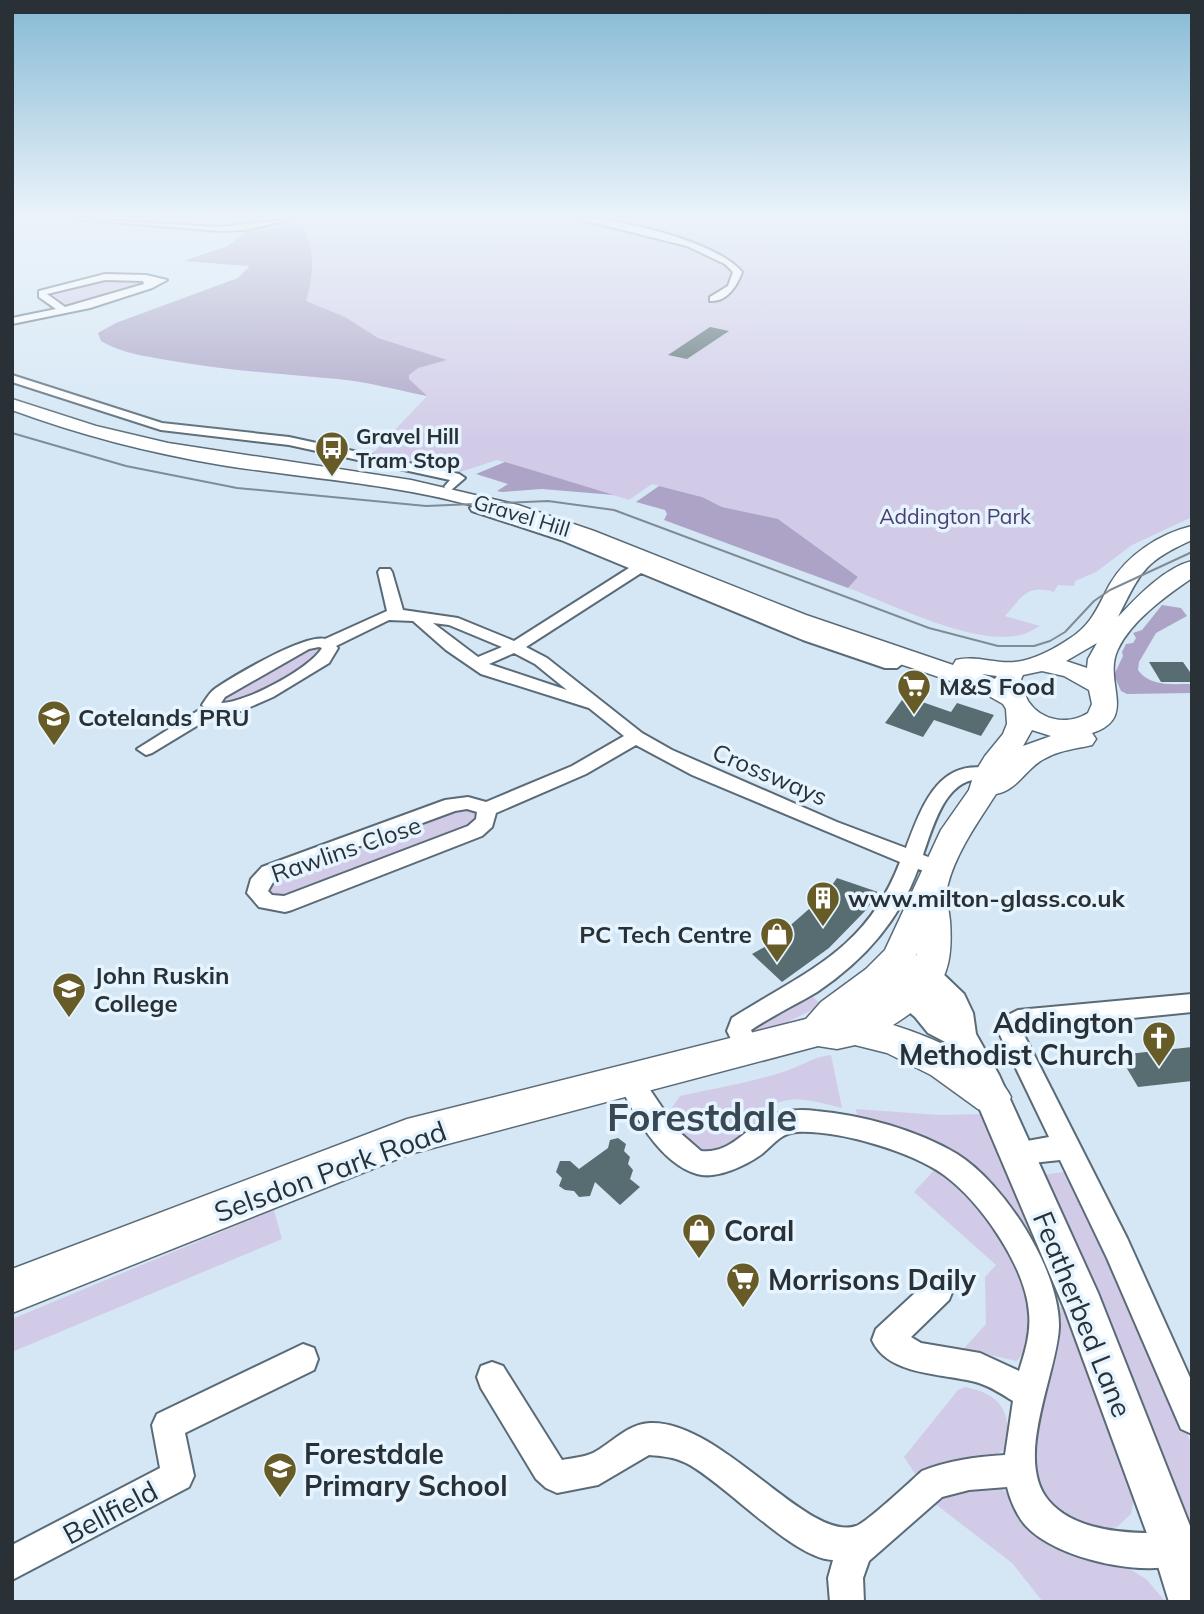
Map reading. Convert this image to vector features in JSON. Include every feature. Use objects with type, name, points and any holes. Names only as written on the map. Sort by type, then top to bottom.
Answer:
[{"type":"main road","name":"Gravel Hill","points":[[12,396],[83,422],[156,441],[240,456],[454,483],[583,526],[781,606],[940,658],[966,665],[1014,670]]},
{"type":"main road","name":"Gravel Hill","points":[[12,404],[79,428],[134,443],[230,460],[397,483],[519,516],[589,537],[773,612],[901,659],[990,685],[1015,704]]},
{"type":"main road","points":[[992,1097],[948,1064],[919,1048],[855,1030],[905,976],[935,951],[927,871],[1020,728],[1008,679],[1014,670],[1064,653],[1095,631],[1105,619],[1122,583],[1145,557],[1192,532]]},
{"type":"main road","points":[[985,783],[999,785],[1032,753],[1094,733],[1106,705],[1101,686],[1101,659],[1118,632],[1159,590],[1192,568]]},
{"type":"main road","points":[[1041,663],[1073,671],[1101,686]]},
{"type":"main road","points":[[1015,704],[1037,724],[1066,730],[1086,727],[1101,716]]},
{"type":"main road","points":[[818,1031],[825,1018],[905,976]]},
{"type":"main road","name":"Selsdon Park Road","points":[[12,1291],[407,1138],[747,1048],[818,1031],[837,1034],[855,1030]]},
{"type":"street","points":[[42,293],[64,311]]},
{"type":"street","points":[[12,321],[64,311],[115,293]]},
{"type":"street","points":[[713,299],[722,293]]},
{"type":"street","name":"Gravel Hill","points":[[12,378],[161,426],[339,450],[380,463],[450,475],[454,483]]},
{"type":"street","name":"Gravel Hill","points":[[477,508],[519,516],[884,664],[891,665],[901,659]]},
{"type":"street","points":[[477,664],[517,646],[641,567]]},
{"type":"street","points":[[385,572],[396,614]]},
{"type":"street","name":"Crossways","points":[[146,749],[215,708],[237,709],[255,699],[323,660],[329,653],[327,644],[372,622],[396,614],[422,616],[452,621],[517,646],[568,680],[636,737],[699,771],[927,871]]},
{"type":"street","name":"Crossways","points":[[422,616],[420,620],[477,664],[527,684],[594,704]]},
{"type":"street","name":"Rawlins Close","points":[[487,809],[485,822],[475,831],[285,904],[266,902],[257,893],[258,884],[269,872],[462,803],[487,809],[579,770],[636,737]]},
{"type":"street","points":[[747,1048],[739,1031],[740,1025],[811,984],[864,940],[889,909],[927,871]]},
{"type":"street","name":"Featherbed Lane","points":[[905,976],[939,1024],[961,1035],[992,1097],[1014,1153],[1084,1307],[1176,1550],[1192,1600]]},
{"type":"street","points":[[1192,1003],[1018,1020],[1012,1024],[1012,1033],[1069,1147],[1192,1418]]},
{"type":"street","points":[[629,1079],[676,1150],[699,1163],[721,1161],[748,1148],[773,1126],[786,1121],[826,1122],[901,1143],[944,1160],[964,1174],[999,1217],[1037,1280],[1044,1328],[1029,1393],[1020,1470],[1027,1496],[1037,1513],[1054,1527],[1084,1542],[1155,1551],[1176,1550]]},
{"type":"street","points":[[1014,1153],[1069,1147]]},
{"type":"street","points":[[939,1290],[888,1339],[902,1352],[912,1356],[932,1363],[978,1367],[1029,1393]]},
{"type":"street","name":"Bellfield","points":[[12,1563],[177,1476],[168,1425],[303,1359]]},
{"type":"street","points":[[492,1377],[547,1468],[557,1477],[598,1469],[622,1449],[649,1438],[669,1441],[691,1448],[708,1458],[801,1528],[828,1543],[862,1543]]},
{"type":"street","points":[[847,1602],[845,1575],[855,1551],[934,1483],[969,1474],[1020,1470]]},
{"type":"green space","points":[[48,293],[114,293],[67,308],[46,294]]},
{"type":"green space","name":"Addington Park","points":[[196,293],[1192,293],[1192,517],[1132,545],[1096,572],[1075,581],[1074,586],[1058,585],[1054,592],[1037,590],[1026,594],[1005,616],[1040,626],[1028,633],[1000,637],[979,635],[933,622],[848,588],[858,577],[778,519],[722,507],[702,497],[652,484],[629,500],[497,460],[457,473],[385,461],[371,455],[427,396],[348,380],[231,369],[142,355],[101,341],[98,333],[116,323]]},
{"type":"green space","points":[[317,646],[323,647],[323,656],[249,700],[221,705],[221,699],[303,651]]},
{"type":"green space","points":[[469,809],[480,814],[476,824],[282,897],[268,892],[270,879],[452,811]]},
{"type":"green space","points":[[809,993],[822,1005],[773,1029],[749,1034],[753,1023]]},
{"type":"green space","points":[[831,1055],[842,1108],[808,1100],[779,1102],[756,1112],[763,1122],[733,1144],[712,1153],[695,1149],[676,1127],[671,1109],[680,1096],[762,1078]]},
{"type":"green space","points":[[856,1109],[940,1115],[983,1114],[1034,1230],[1023,1232],[994,1191],[858,1124]]},
{"type":"green space","points":[[936,1168],[978,1199],[1025,1280],[1031,1299],[1030,1340],[1023,1355],[1016,1361],[978,1352],[958,1355],[986,1324],[985,1277],[996,1265],[914,1192]]},
{"type":"green space","points":[[1069,1171],[1170,1389],[1192,1446],[1192,1557],[1136,1386],[1042,1175]]},
{"type":"green space","points":[[274,1210],[282,1239],[12,1352],[12,1319]]},
{"type":"green space","points":[[1055,1306],[1067,1309],[1135,1492],[1131,1514],[1117,1527],[1099,1531],[1059,1514],[1041,1492],[1031,1471]]},
{"type":"green space","points":[[965,1387],[988,1395],[1001,1407],[1007,1424],[1007,1447],[987,1458],[941,1465],[917,1477],[904,1457],[958,1390]]},
{"type":"green space","points":[[972,1486],[998,1487],[1146,1579],[1166,1602],[1043,1602],[1012,1563],[934,1503]]},
{"type":"shaded area","points":[[196,293],[308,293],[306,301],[345,317],[378,338],[447,360],[418,368],[409,375],[409,379],[427,396],[349,380],[231,369],[142,355],[101,341],[98,333],[116,323]]},
{"type":"shaded area","points":[[505,462],[614,495],[542,489],[502,492],[497,491],[508,484],[476,474]]},
{"type":"shaded area","points":[[659,486],[702,497],[722,507],[778,519],[858,577],[848,588],[664,520],[667,514],[665,510],[636,502]]},
{"type":"shaded area","points":[[1162,605],[1181,608],[1187,616],[1156,633],[1139,662],[1138,670],[1155,682],[1192,684],[1192,693],[1127,694],[1121,691],[1114,675],[1123,656],[1122,652],[1126,644],[1133,643],[1136,638],[1133,633],[1142,630]]},
{"type":"building","points":[[710,327],[729,331],[687,359],[668,355]]},
{"type":"building","points":[[1149,662],[1183,662],[1192,675],[1192,682],[1161,682]]},
{"type":"building","points":[[905,696],[951,712],[957,703],[994,715],[981,736],[934,720],[923,737],[885,723]]},
{"type":"building","points":[[837,878],[878,892],[867,909],[829,948],[782,982],[752,954],[779,939],[777,937],[825,895]]},
{"type":"building","name":"Addington Methodist Church","points":[[1192,1047],[1192,1081],[1138,1087],[1119,1055]]},
{"type":"building","points":[[618,1138],[626,1144],[624,1151],[630,1157],[628,1164],[633,1170],[630,1179],[640,1187],[620,1205],[595,1182],[590,1196],[579,1197],[574,1191],[559,1186],[562,1178],[556,1172],[560,1161],[570,1161],[579,1169],[608,1148],[610,1140]]},
{"type":"tram line","points":[[12,433],[126,466],[237,488],[426,506],[548,501],[614,510],[929,628],[998,646],[1034,646],[1050,641],[1065,632],[1094,601],[1110,590],[1192,552]]},
{"type":"place","name":"Gravel Hill Tram Stop","points":[[332,478]]},
{"type":"place","name":"M&S Food","points":[[914,716]]},
{"type":"place","name":"Cotelands PRU","points":[[54,747]]},
{"type":"place","name":"www.milton-glass.co.uk","points":[[823,928]]},
{"type":"place","name":"PC Tech Centre","points":[[777,964]]},
{"type":"place","name":"John Ruskin College","points":[[69,1019]]},
{"type":"place","name":"Addington Methodist Church","points":[[1159,1068]]},
{"type":"place","name":"Coral","points":[[699,1260]]},
{"type":"place","name":"Morrisons Daily","points":[[743,1309]]},
{"type":"place","name":"Forestdale Primary School","points":[[280,1499]]},
{"type":"district","name":"Forestdale","points":[[702,1117]]}]
